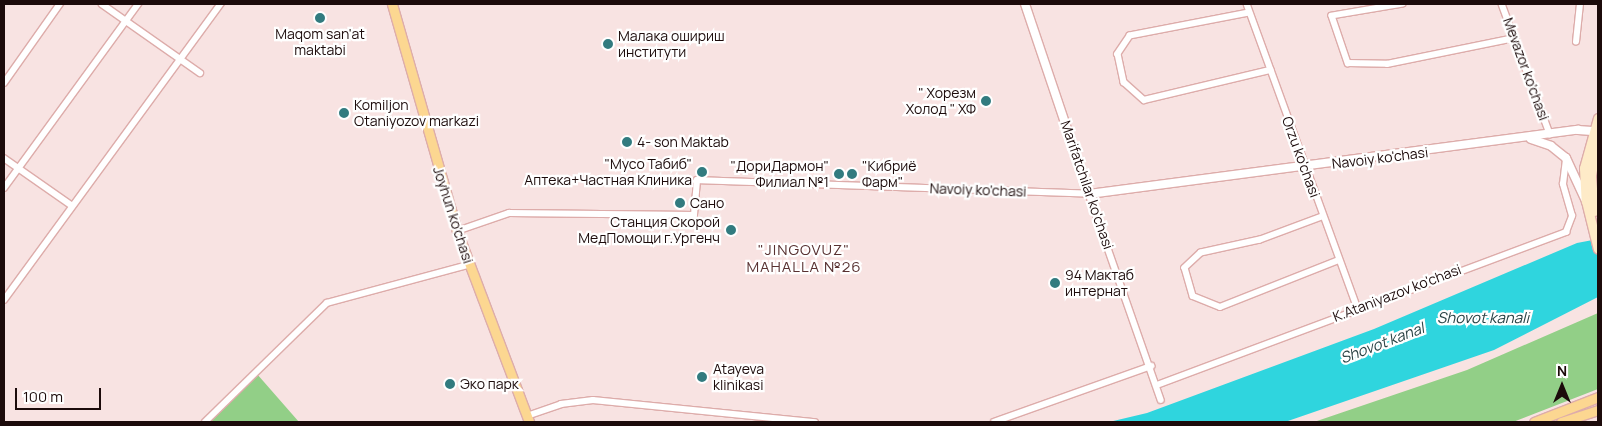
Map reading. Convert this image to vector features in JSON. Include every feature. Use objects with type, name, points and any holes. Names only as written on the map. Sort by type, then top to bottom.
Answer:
[{"type":"main road","name":"Joyhun ko'chasi","points":[[392,4],[468,265],[528,419]]},
{"type":"main road","points":[[1598,118],[1591,166],[1589,202],[1597,231],[1598,249]]},
{"type":"main road","points":[[1534,422],[1598,397]]},
{"type":"main road","points":[[1562,422],[1598,410]]},
{"type":"street","points":[[4,83],[60,4]]},
{"type":"street","points":[[102,4],[200,73]]},
{"type":"street","points":[[4,188],[138,4]]},
{"type":"street","points":[[4,300],[178,58],[221,4]]},
{"type":"street","name":"Marifatchilar ko'chasi","points":[[1025,4],[1089,194],[1152,366],[1161,400]]},
{"type":"street","name":"Orzu ko'chasi","points":[[1247,4],[1304,168],[1358,309]]},
{"type":"street","points":[[1403,4],[1332,16],[1348,63],[1387,64],[1515,38]]},
{"type":"street","name":"Mevazor ko'chasi","points":[[1502,4],[1550,134]]},
{"type":"street","points":[[1576,42],[1580,4]]},
{"type":"street","points":[[1249,13],[1130,36],[1118,54],[1124,82],[1144,100],[1270,70]]},
{"type":"street","name":"Navoiy ko'chasi","points":[[457,231],[509,213],[694,216],[697,180],[1089,194],[1531,139],[1550,134],[1596,137]]},
{"type":"street","points":[[1531,139],[1551,146],[1566,158],[1589,202]]},
{"type":"street","points":[[4,158],[71,206]]},
{"type":"street","name":"K.Ataniyazov ko'chasi","points":[[1157,384],[1566,232],[1572,216],[1564,184],[1566,158]]},
{"type":"street","points":[[1322,217],[1260,240],[1201,253],[1185,268],[1193,296],[1220,307],[1339,260]]},
{"type":"street","points":[[205,422],[327,303],[468,265]]},
{"type":"street","points":[[994,422],[1152,366]]},
{"type":"street","points":[[528,419],[561,404],[593,400],[815,422]]},
{"type":"green space","points":[[1598,313],[1598,389],[1513,422],[1314,422],[1467,370]]},
{"type":"green space","points":[[257,374],[299,422],[210,422]]},
{"type":"water","name":"Shovot kanali","points":[[1598,239],[1598,297],[1494,350],[1285,422],[1109,422],[1147,413],[1374,329],[1577,243]]},
{"type":"place","name":"Maqom san'at maktabi","points":[[320,18]]},
{"type":"place","name":"Малака ошириш институти","points":[[608,44]]},
{"type":"place","name":"\" Хорезм Холод \" ХФ","points":[[986,101]]},
{"type":"place","name":"Komiljon Otaniyozov markazi","points":[[344,113]]},
{"type":"place","name":"4- son Maktab","points":[[627,142]]},
{"type":"place","name":"\"Мусо Табиб\" Аптека+Частная Клиника","points":[[702,172]]},
{"type":"place","name":"\"ДориДармон\" Филиал №1","points":[[839,174]]},
{"type":"place","name":"\"Кибриё Фарм\"","points":[[852,174]]},
{"type":"place","name":"Сано","points":[[680,203]]},
{"type":"place","name":"Станция Скорой МедПомощи г.Ургенч","points":[[731,230]]},
{"type":"place","name":"94 Мактаб интернат","points":[[1055,283]]},
{"type":"place","name":"Atayeva klinikasi","points":[[702,377]]},
{"type":"place","name":"Эко парк","points":[[450,384]]},
{"type":"district","name":"\"JINGOVUZ\" MAHALLA №26","points":[[804,258]]},
{"type":"water label","name":"Shovot kanal","points":[[1382,343]]}]
